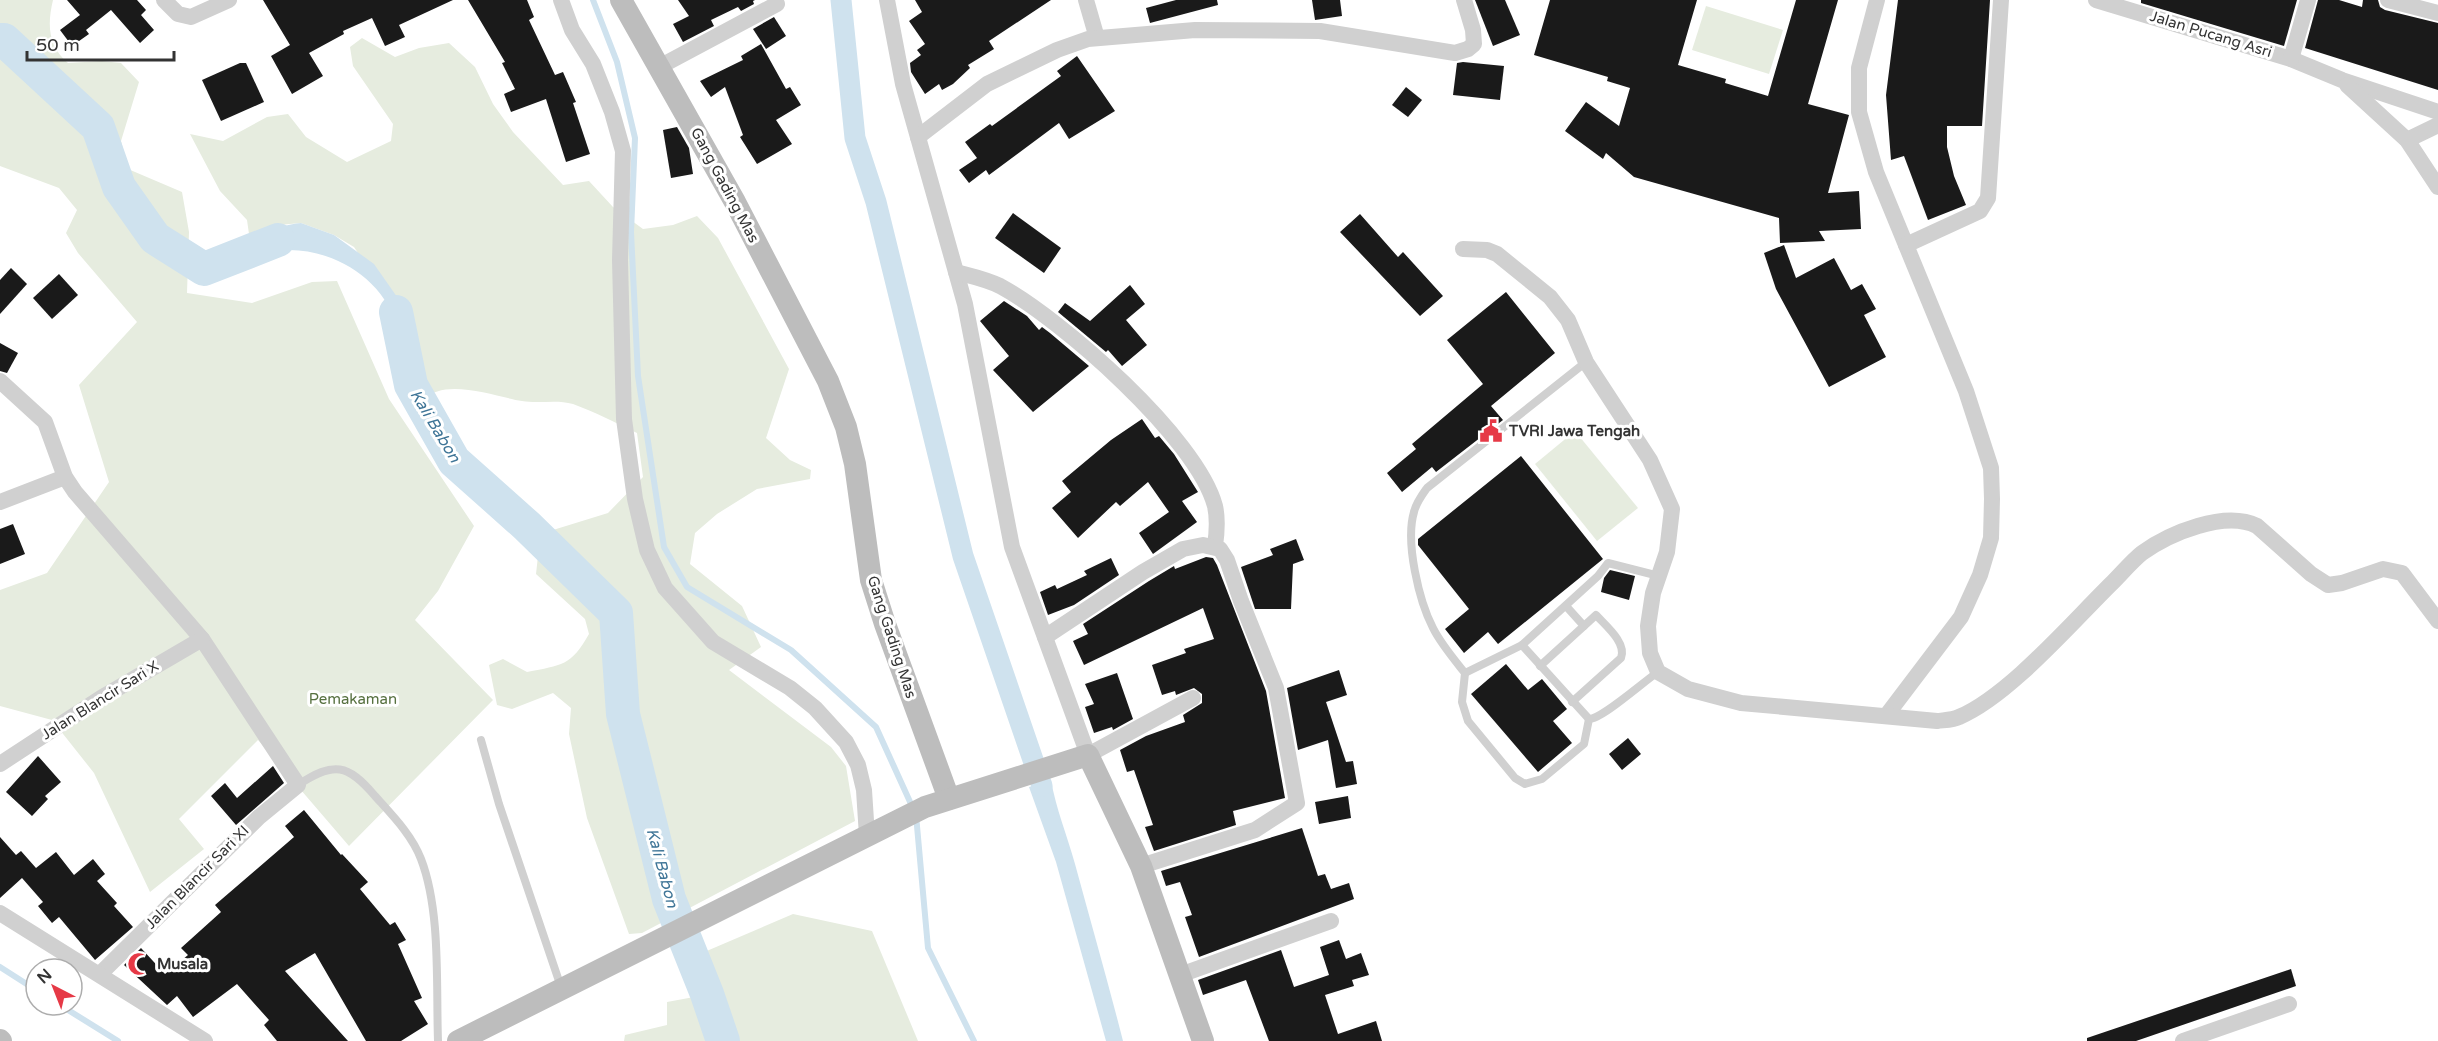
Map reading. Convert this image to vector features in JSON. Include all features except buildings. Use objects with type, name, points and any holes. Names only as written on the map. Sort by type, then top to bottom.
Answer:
[{"type":"main road","name":"Gang Gading Mas","points":[[621,0],[698,133],[805,336],[846,427],[855,464],[871,579],[885,624],[958,796]]},
{"type":"main road","points":[[459,1041],[926,807],[1077,758],[1141,866],[1203,1041]]},
{"type":"street","points":[[164,0],[178,14],[191,17],[229,0]]},
{"type":"street","points":[[561,0],[572,30],[593,64],[612,112],[623,151],[621,260],[624,419],[635,499],[647,550],[665,588],[713,642],[790,688],[815,708],[846,742],[858,765],[876,831]]},
{"type":"street","points":[[887,0],[903,84],[956,272],[985,403],[1012,547],[1045,637],[1077,758],[1193,698]]},
{"type":"street","points":[[1086,0],[1097,38]]},
{"type":"street","points":[[918,136],[987,84],[1057,50],[1097,38],[1195,30],[1320,31],[1455,53],[1468,49],[1474,44],[1473,30],[1464,0]]},
{"type":"street","points":[[1877,0],[1859,68],[1859,112],[1876,172],[1966,391],[1991,468],[1991,528],[1980,575],[1961,617],[1886,716]]},
{"type":"street","points":[[1905,245],[1980,211],[1988,198],[2001,0]]},
{"type":"street","name":"Jalan Pucang Asri","points":[[2096,0],[2291,59],[2342,80],[2438,112]]},
{"type":"street","points":[[2291,59],[2307,0]]},
{"type":"street","points":[[2388,0],[2438,13]]},
{"type":"street","points":[[659,67],[777,4]]},
{"type":"street","points":[[2342,80],[2407,140],[2438,187]]},
{"type":"street","points":[[2407,140],[2438,125]]},
{"type":"street","points":[[1463,249],[1487,250],[1497,254],[1531,278],[1550,297],[1568,320],[1586,362],[1650,460],[1672,509],[1667,552],[1650,608],[1648,626],[1650,653],[1658,672],[1688,689],[1741,703],[1937,721],[1958,718],[1977,707],[2026,667],[2142,553],[2197,526],[2219,520],[2247,521],[2257,526],[2311,574],[2328,585],[2342,583],[2383,569],[2402,573],[2438,621]]},
{"type":"street","points":[[956,272],[987,280],[1020,298],[1095,356],[1152,412],[1186,454],[1214,504],[1218,522],[1215,546]]},
{"type":"street","points":[[0,381],[45,422],[65,477],[99,523],[202,639],[298,785]]},
{"type":"street","points":[[0,502],[65,477]]},
{"type":"street","points":[[1045,637],[1143,572],[1183,549],[1203,545],[1215,546],[1227,560],[1276,688],[1297,803],[1255,830],[1141,866]]},
{"type":"street","name":"Jalan Blancir Sari X","points":[[0,764],[101,698],[202,639]]},
{"type":"street","name":"Jalan Blancir Sari XI","points":[[100,974],[259,817],[298,785]]},
{"type":"street","points":[[0,914],[205,1041]]},
{"type":"street","points":[[1179,975],[1330,921]]},
{"type":"street","points":[[2183,1041],[2289,1004]]},
{"type":"lane","points":[[1586,362],[1427,488],[1414,510],[1411,526],[1413,556],[1424,609],[1445,649],[1465,673],[1462,702],[1468,721],[1515,778],[1525,784],[1542,780],[1584,744],[1589,719]]},
{"type":"lane","points":[[1465,673],[1522,645],[1566,606],[1608,562],[1659,576]]},
{"type":"lane","points":[[1566,606],[1584,626]]},
{"type":"lane","points":[[1540,666],[1596,615],[1622,645],[1623,652],[1621,658],[1572,702]]},
{"type":"lane","points":[[1522,645],[1589,719]]},
{"type":"lane","points":[[1589,719],[1602,716],[1632,690],[1658,672]]},
{"type":"lane","points":[[481,740],[499,804],[562,990]]},
{"type":"lane","points":[[298,785],[318,771],[348,770],[365,784],[410,838],[421,859],[430,893],[438,1041]]},
{"type":"green space","name":"Pemakaman","points":[[0,0],[53,0],[50,18],[51,34],[56,50],[68,63],[102,61],[121,63],[139,82],[121,141],[128,169],[182,192],[189,232],[187,293],[252,303],[312,282],[337,281],[389,399],[474,526],[438,591],[415,620],[493,700],[349,846],[258,740],[179,819],[204,849],[150,892],[94,773],[52,720],[0,706],[0,590],[47,573],[109,482],[79,385],[137,322],[78,253],[66,233],[77,210],[59,188],[0,166]]},
{"type":"green space","points":[[1706,6],[1783,30],[1769,74],[1692,50]]},
{"type":"green space","points":[[362,38],[395,57],[419,48],[449,43],[475,67],[493,104],[513,132],[563,185],[589,181],[613,207],[643,229],[673,225],[697,216],[718,238],[789,369],[766,438],[790,460],[811,470],[810,479],[757,489],[717,514],[695,533],[690,564],[742,606],[761,647],[729,670],[831,747],[846,766],[855,821],[642,933],[629,934],[587,818],[569,734],[571,708],[553,693],[512,709],[497,705],[489,665],[503,659],[527,672],[549,668],[571,658],[583,645],[589,634],[585,619],[536,574],[538,556],[553,530],[608,513],[643,477],[637,433],[589,410],[567,403],[522,401],[457,389],[433,393],[424,400],[414,385],[407,326],[354,247],[334,235],[301,223],[279,225],[250,241],[247,220],[220,191],[190,134],[223,141],[267,117],[288,114],[306,137],[347,162],[391,141],[393,124],[353,66],[350,47]]},
{"type":"green space","points":[[1575,431],[1638,508],[1597,541],[1535,464]]},
{"type":"green space","points":[[793,914],[872,931],[918,1041],[738,1041],[702,953]]},
{"type":"green space","points":[[694,997],[710,1041],[624,1041],[625,1035],[667,1025],[667,1002]]},
{"type":"water","points":[[301,223],[334,235],[374,264],[402,304],[412,355],[403,360],[397,328],[389,306],[364,277],[348,266],[312,252],[294,250],[270,252],[235,262],[237,253],[250,239],[282,226]]},
{"type":"water","points":[[1051,780],[1123,1041],[1106,1041],[1056,862],[1029,787]]},
{"type":"waterway","points":[[593,0],[617,62],[635,138],[631,232],[638,376],[664,547],[687,587],[791,650],[876,727],[916,815],[928,948],[974,1041]]},
{"type":"waterway","points":[[841,0],[855,138],[876,202],[963,556],[1042,786]]},
{"type":"waterway","name":"Kali Babon","points":[[0,40],[4,40],[98,127],[119,187],[155,238],[204,269],[278,240]]},
{"type":"waterway","name":"Kali Babon","points":[[396,312],[411,385],[454,461],[527,526],[616,613],[623,714],[669,899],[723,1041]]},
{"type":"waterway","points":[[0,967],[24,982]]},
{"type":"waterway","points":[[79,1017],[118,1041]]},
{"type":"place","name":"TVRI Jawa Tengah","points":[[1491,431]]},
{"type":"place","name":"Musala","points":[[139,964]]}]
